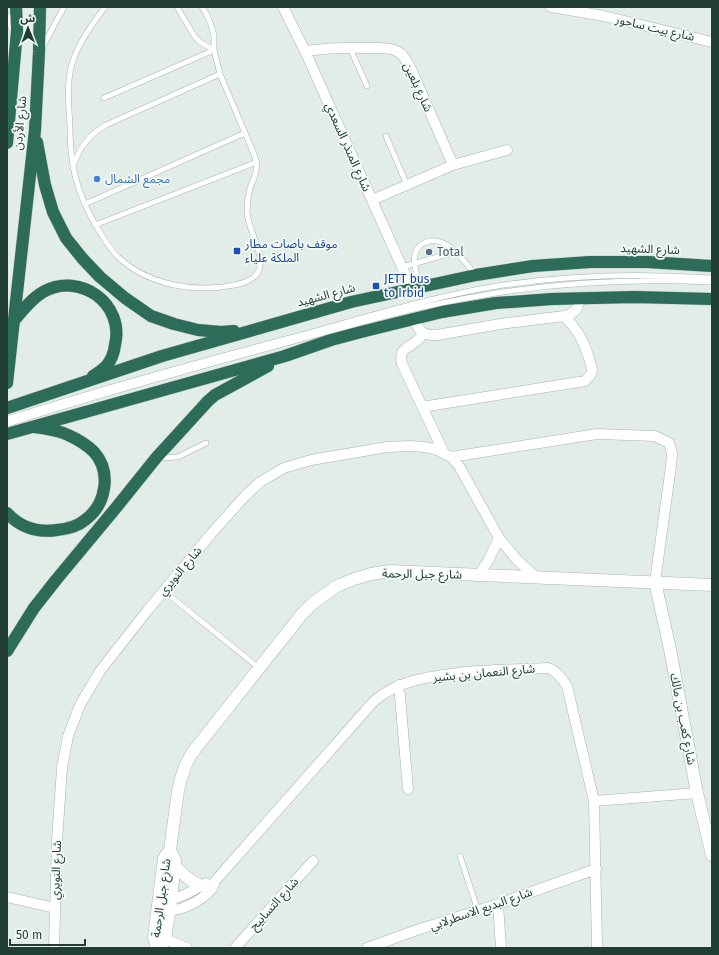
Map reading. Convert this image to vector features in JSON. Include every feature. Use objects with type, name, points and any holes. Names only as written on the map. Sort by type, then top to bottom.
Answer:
[{"type":"highway","name":"شارع الأردن","points":[[7,143],[17,31],[16,7]]},
{"type":"highway","name":"شارع الأردن","points":[[7,383],[35,130],[40,7]]},
{"type":"highway","points":[[35,130],[45,185],[53,212],[66,238],[100,277],[125,298],[151,316],[198,330],[221,332],[243,330],[268,325]]},
{"type":"highway","name":"شارع الشهيد","points":[[7,408],[162,356],[268,325],[350,302],[476,274],[533,266],[590,262],[647,262],[712,266]]},
{"type":"highway","points":[[13,322],[38,295],[57,286],[83,288],[92,292],[109,307],[117,330],[113,355],[107,365],[86,381],[62,390]]},
{"type":"highway","points":[[7,434],[285,356],[331,340],[415,318],[469,307],[531,300],[580,298],[654,297],[712,299]]},
{"type":"highway","points":[[7,651],[38,602],[156,458],[208,401],[215,395],[285,356]]},
{"type":"highway","points":[[7,512],[18,522],[33,529],[50,531],[65,529],[86,520],[96,508],[102,496],[104,474],[101,463],[89,448],[67,434],[32,427]]},
{"type":"street","name":"شارع المنذر السعدي","points":[[283,7],[305,51],[402,267],[416,288]]},
{"type":"street","name":"شارع بيت ساحور","points":[[551,7],[604,16],[712,42]]},
{"type":"street","points":[[7,18],[17,31]]},
{"type":"street","name":"شارع بلعين","points":[[305,51],[350,47],[391,49],[398,52],[405,59],[412,71],[453,166]]},
{"type":"street","points":[[372,200],[453,166],[507,150]]},
{"type":"street","points":[[415,318],[419,330],[430,335],[437,335],[494,325],[570,315],[578,307],[580,298]]},
{"type":"street","points":[[422,407],[585,381],[591,375],[592,370],[586,348],[577,330],[564,316]]},
{"type":"street","points":[[424,333],[416,342],[405,348],[402,352],[402,364],[447,455],[458,466],[499,538],[517,560],[536,578]]},
{"type":"street","points":[[447,455],[597,434],[655,436],[669,443],[672,453],[671,466],[655,582]]},
{"type":"street","name":"شارع النويري","points":[[54,948],[57,841],[62,768],[68,736],[80,705],[100,672],[164,590],[245,496],[260,482],[284,468],[311,460],[387,447],[424,446],[435,449],[447,455]]},
{"type":"street","points":[[478,576],[488,561],[499,538]]},
{"type":"street","name":"شارع جبل الرحمة","points":[[164,905],[164,858],[170,850],[180,779],[186,764],[197,747],[302,614],[323,595],[337,586],[354,578],[390,571],[712,585]]},
{"type":"street","name":"شارع كعب بن مالك","points":[[655,582],[670,649],[697,793],[712,855]]},
{"type":"street","name":"شارع النعمان بن بشير","points":[[164,905],[181,908],[197,900],[212,889],[215,881],[374,701],[389,690],[412,681],[443,675],[494,670],[548,668],[555,671],[564,681],[569,693],[594,801],[597,948]]},
{"type":"street","points":[[399,685],[408,789]]},
{"type":"street","points":[[594,801],[697,793]]},
{"type":"street","name":"شارع جبل الرحمة","points":[[159,943],[164,905],[174,865],[174,860],[170,850]]},
{"type":"street","name":"شارع التسابيح","points":[[236,948],[313,861]]},
{"type":"street","points":[[174,865],[181,874],[201,886]]},
{"type":"street","name":"شارع البديع الاسطرلابي","points":[[367,948],[417,930],[478,911],[596,869]]},
{"type":"street","name":"شارع النعمان بن بشير","points":[[164,905],[207,883],[215,881]]},
{"type":"street","points":[[7,897],[55,908]]},
{"type":"street","points":[[498,904],[501,948]]},
{"type":"street","points":[[159,943],[186,948]]},
{"type":"lane","points":[[39,52],[64,7]]},
{"type":"lane","points":[[105,7],[84,37],[77,51],[69,80],[68,96],[71,145],[73,167],[78,186],[95,225],[106,242],[118,256],[132,268],[149,277],[168,283],[189,287],[211,288],[232,286],[252,279],[260,268],[259,253],[248,222],[247,211],[249,194],[257,170],[257,162],[220,74],[214,50],[213,31],[207,15],[202,7]]},
{"type":"lane","points":[[177,7],[200,42],[214,50]]},
{"type":"lane","points":[[350,47],[367,86]]},
{"type":"lane","points":[[104,98],[214,50]]},
{"type":"lane","points":[[73,167],[76,157],[89,138],[106,125],[220,74]]},
{"type":"lane","points":[[85,204],[245,133]]},
{"type":"lane","points":[[386,136],[407,185]]},
{"type":"lane","points":[[95,225],[257,162]]},
{"type":"lane","points":[[416,288],[414,255],[417,248],[432,240],[441,241],[449,246],[476,274]]},
{"type":"lane","points":[[402,267],[455,252]]},
{"type":"lane","points":[[7,419],[68,399],[183,366],[410,304],[456,294],[526,282],[582,278],[640,276],[712,278]]},
{"type":"lane","points":[[7,424],[118,390],[262,350],[402,312],[462,299],[524,289],[586,283],[656,281],[712,282]]},
{"type":"lane","points":[[156,458],[178,457],[206,443]]},
{"type":"lane","points":[[164,590],[259,668]]},
{"type":"lane","points":[[460,856],[478,911]]},
{"type":"place","name":"مجمع الشمال","points":[[97,179]]},
{"type":"place","name":"موقف باصات مطار الملكة علياء","points":[[237,251]]},
{"type":"place","name":"Total","points":[[429,252]]},
{"type":"place","name":"JETT bus to Irbid","points":[[376,286]]}]
